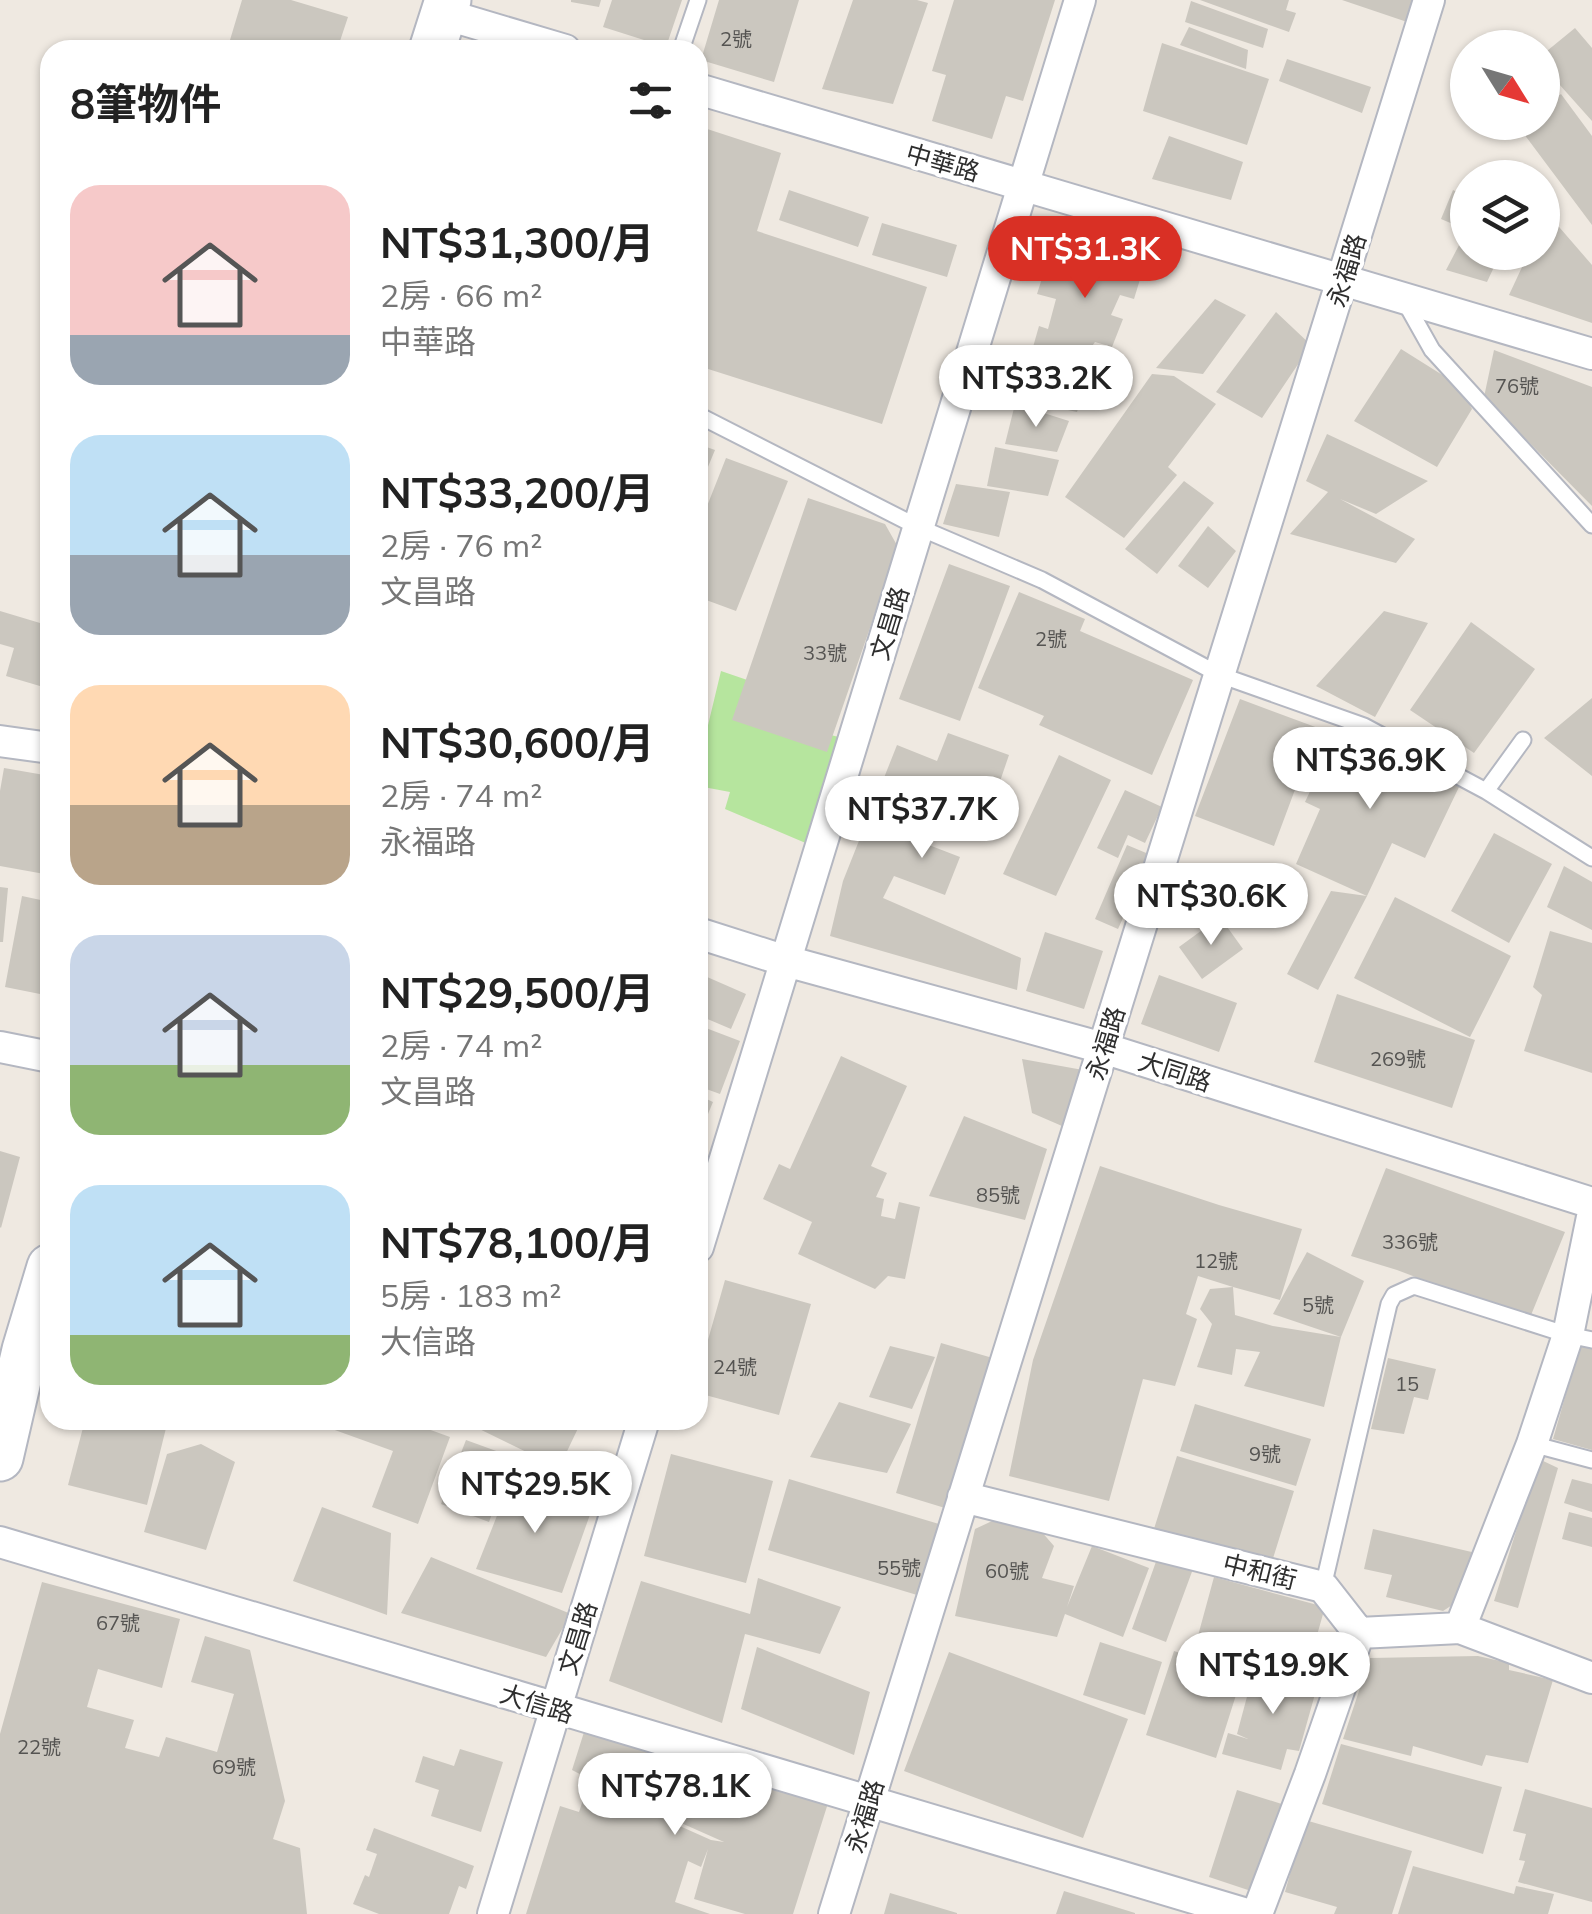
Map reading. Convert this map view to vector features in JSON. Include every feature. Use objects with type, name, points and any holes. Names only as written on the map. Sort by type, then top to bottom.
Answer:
[{"type":"main road","points":[[0,1458],[12,1348],[40,1288]]},
{"type":"street","name":"文昌路","points":[[708,1214],[1080,0]]},
{"type":"street","name":"永福路","points":[[834,1914],[1430,0]]},
{"type":"street","points":[[441,21],[522,40]]},
{"type":"street","name":"中華路","points":[[708,93],[1592,354]]},
{"type":"street","points":[[0,741],[40,747]]},
{"type":"street","name":"大同路","points":[[708,936],[1103,1048],[1592,1204]]},
{"type":"street","points":[[0,1048],[40,1055]]},
{"type":"street","points":[[1460,1628],[1532,1444],[1580,1338],[1592,1216]]},
{"type":"street","name":"文昌路","points":[[493,1914],[641,1430]]},
{"type":"street","name":"中和街","points":[[963,1497],[1323,1587],[1359,1633]]},
{"type":"street","name":"大信路","points":[[0,1542],[868,1802],[1182,1905],[1248,1914]]},
{"type":"street","points":[[1257,1914],[1359,1633],[1460,1628],[1592,1678]]},
{"type":"lane","points":[[684,40],[698,0]]},
{"type":"lane","points":[[1403,298],[1432,350],[1592,526]]},
{"type":"lane","points":[[708,420],[918,527],[1042,580],[1220,675],[1364,726],[1486,791],[1592,858]]},
{"type":"lane","points":[[1486,791],[1522,740]]},
{"type":"lane","points":[[1323,1587],[1394,1295],[1414,1286],[1580,1338]]},
{"type":"lane","points":[[1532,1444],[1592,1460]]},
{"type":"green space","points":[[721,671],[756,683],[750,714],[850,740],[815,847],[725,809],[730,792],[708,788],[708,725]]},
{"type":"building","points":[[242,0],[291,0],[348,17],[340,40],[230,40]]},
{"type":"building","points":[[571,0],[601,0],[599,7]]},
{"type":"building","points":[[612,0],[682,0],[668,40],[644,40],[603,27]]},
{"type":"building","points":[[719,0],[799,0],[774,82],[708,62],[707,40]]},
{"type":"building","points":[[853,0],[928,3],[893,104],[822,89]]},
{"type":"building","points":[[954,0],[1055,0],[1023,101],[1006,96],[992,139],[932,121],[946,75],[932,71]]},
{"type":"building","points":[[1200,0],[1289,0],[1286,10],[1296,13],[1289,32]]},
{"type":"building","points":[[1342,0],[1426,0],[1416,25]]},
{"type":"building","points":[[1191,1],[1268,29],[1263,48],[1185,22]]},
{"type":"building","points":[[1189,27],[1248,50],[1246,69],[1180,45]]},
{"type":"building","points":[[1575,28],[1592,48],[1592,121],[1560,85],[1560,40]]},
{"type":"building","points":[[1162,43],[1269,79],[1247,145],[1143,111]]},
{"type":"building","points":[[1287,59],[1371,87],[1362,113],[1279,81]]},
{"type":"building","points":[[1560,95],[1592,136],[1592,225],[1560,182],[1560,160],[1543,160],[1528,140],[1560,140]]},
{"type":"building","points":[[708,129],[781,153],[757,231],[927,287],[882,424],[708,369]]},
{"type":"building","points":[[1169,136],[1243,162],[1231,200],[1152,179]]},
{"type":"building","points":[[789,190],[869,217],[858,247],[779,220]]},
{"type":"building","points":[[1450,197],[1450,223],[1441,219]]},
{"type":"building","points":[[882,223],[957,245],[947,277],[872,255]]},
{"type":"building","points":[[1560,228],[1592,265],[1592,323],[1509,295],[1521,270],[1560,270]]},
{"type":"building","points":[[1066,240],[1145,263],[1134,299],[1120,295],[1111,315],[1123,319],[1112,347],[1095,342],[1079,365],[1031,354],[1039,326],[1048,329],[1056,299],[1037,294],[1044,272],[1056,275]]},
{"type":"building","points":[[1450,262],[1450,270],[1493,270],[1487,282],[1446,270]]},
{"type":"building","points":[[1215,299],[1246,315],[1203,374],[1156,368]]},
{"type":"building","points":[[1276,312],[1311,345],[1262,418],[1216,392]]},
{"type":"building","points":[[1401,349],[1460,386],[1472,409],[1437,467],[1354,421]]},
{"type":"building","points":[[1494,350],[1592,387],[1592,506],[1484,397]]},
{"type":"building","points":[[1033,360],[1090,373],[1077,412],[1022,400]]},
{"type":"building","points":[[1152,374],[1174,376],[1216,404],[1168,467],[1177,475],[1124,538],[1065,497]]},
{"type":"building","points":[[1015,404],[1069,421],[1057,452],[1005,444]]},
{"type":"building","points":[[1327,434],[1428,481],[1376,514],[1340,499],[1415,539],[1396,563],[1290,534],[1328,492],[1306,481]]},
{"type":"building","points":[[995,447],[1059,460],[1048,496],[987,486]]},
{"type":"building","points":[[708,448],[715,450],[708,467]]},
{"type":"building","points":[[726,458],[788,481],[736,611],[708,601],[708,504]]},
{"type":"building","points":[[1184,481],[1214,503],[1157,574],[1125,549]]},
{"type":"building","points":[[956,484],[1010,492],[999,537],[943,524]]},
{"type":"building","points":[[808,498],[885,524],[898,547],[827,752],[732,720]]},
{"type":"building","points":[[1208,526],[1236,551],[1208,588],[1178,566]]},
{"type":"building","points":[[949,564],[1010,586],[960,721],[899,699]]},
{"type":"building","points":[[1019,592],[1085,619],[1080,631],[1193,680],[1152,775],[1039,725],[1044,716],[978,688]]},
{"type":"building","points":[[0,611],[40,623],[40,686],[6,676],[14,648],[0,644]]},
{"type":"building","points":[[1384,611],[1428,623],[1375,717],[1316,686]]},
{"type":"building","points":[[1471,622],[1535,669],[1474,753],[1410,710]]},
{"type":"building","points":[[1592,698],[1592,776],[1544,738]]},
{"type":"building","points":[[1240,699],[1318,728],[1274,846],[1195,816]]},
{"type":"building","points":[[1339,730],[1459,787],[1425,858],[1392,843],[1367,896],[1296,864],[1320,809],[1305,802]]},
{"type":"building","points":[[948,733],[1009,755],[984,828],[922,807],[926,789],[908,837],[960,857],[945,895],[894,876],[883,898],[1021,958],[1017,990],[830,936],[843,881],[897,745],[937,761]]},
{"type":"building","points":[[1059,755],[1111,780],[1056,896],[1003,874]]},
{"type":"building","points":[[4,768],[40,774],[40,873],[0,866],[0,791]]},
{"type":"building","points":[[1125,790],[1162,807],[1145,843],[1128,835],[1118,858],[1097,848]]},
{"type":"building","points":[[1494,833],[1552,864],[1509,943],[1451,911]]},
{"type":"building","points":[[1127,845],[1151,855],[1118,929],[1095,919]]},
{"type":"building","points":[[1188,865],[1262,883],[1253,917],[1220,917],[1176,901]]},
{"type":"building","points":[[1564,866],[1592,882],[1592,930],[1547,907]]},
{"type":"building","points":[[0,887],[8,888],[3,942],[0,942]]},
{"type":"building","points":[[1331,891],[1367,896],[1318,990],[1287,974]]},
{"type":"building","points":[[22,896],[40,900],[40,994],[5,987]]},
{"type":"building","points":[[1395,897],[1511,956],[1470,1037],[1354,978]]},
{"type":"building","points":[[1220,917],[1243,949],[1202,979],[1179,947]]},
{"type":"building","points":[[1550,931],[1592,943],[1592,1073],[1524,1051],[1542,995],[1533,987]]},
{"type":"building","points":[[1045,932],[1103,951],[1084,1009],[1026,991]]},
{"type":"building","points":[[1159,975],[1237,1003],[1219,1052],[1141,1024]]},
{"type":"building","points":[[708,977],[746,994],[731,1029],[708,1019]]},
{"type":"building","points":[[1337,994],[1475,1040],[1452,1108],[1314,1062]]},
{"type":"building","points":[[708,1029],[740,1041],[720,1094],[708,1090]]},
{"type":"building","points":[[841,1056],[907,1086],[871,1166],[887,1173],[876,1197],[884,1199],[881,1216],[895,1219],[899,1202],[920,1207],[905,1279],[888,1276],[875,1289],[798,1254],[812,1222],[763,1199],[779,1164],[790,1169]]},
{"type":"building","points":[[1022,1059],[1083,1070],[1062,1126],[1032,1113]]},
{"type":"building","points":[[964,1116],[1047,1149],[1025,1220],[929,1196]]},
{"type":"building","points":[[0,1151],[20,1157],[1,1228],[0,1227]]},
{"type":"building","points":[[1100,1166],[1302,1229],[1280,1300],[1198,1276],[1186,1314],[1197,1319],[1175,1386],[1143,1379],[1109,1501],[1009,1476],[1033,1360]]},
{"type":"building","points":[[1386,1168],[1565,1232],[1529,1320],[1351,1256]]},
{"type":"building","points":[[1307,1252],[1364,1281],[1341,1337],[1273,1314]]},
{"type":"building","points":[[725,1280],[811,1304],[779,1415],[708,1396],[708,1340]]},
{"type":"building","points":[[1233,1287],[1235,1315],[1273,1326],[1341,1337],[1324,1407],[1244,1386],[1260,1352],[1236,1349],[1232,1375],[1197,1367],[1212,1324],[1200,1309],[1210,1289]]},
{"type":"building","points":[[941,1343],[1003,1361],[958,1512],[896,1493]]},
{"type":"building","points":[[1580,1345],[1592,1349],[1592,1450],[1553,1439]]},
{"type":"building","points":[[890,1346],[935,1357],[912,1409],[869,1397]]},
{"type":"building","points":[[1388,1358],[1436,1369],[1428,1400],[1414,1397],[1404,1434],[1371,1429]]},
{"type":"building","points":[[839,1402],[911,1424],[887,1473],[810,1457]]},
{"type":"building","points":[[1195,1404],[1311,1439],[1296,1486],[1180,1451]]},
{"type":"building","points":[[82,1430],[166,1430],[147,1505],[68,1485]]},
{"type":"building","points":[[335,1430],[431,1430],[450,1437],[418,1524],[372,1507],[393,1451]]},
{"type":"building","points":[[481,1430],[577,1430],[559,1468]]},
{"type":"building","points":[[466,1440],[513,1457],[489,1522],[441,1504]]},
{"type":"building","points":[[201,1444],[235,1462],[206,1550],[144,1532],[167,1454]]},
{"type":"building","points":[[671,1454],[773,1481],[746,1583],[644,1556]]},
{"type":"building","points":[[1177,1456],[1294,1491],[1270,1568],[1153,1532]]},
{"type":"building","points":[[1539,1459],[1558,1468],[1518,1608],[1494,1601]]},
{"type":"building","points":[[513,1475],[592,1509],[562,1593],[476,1569]]},
{"type":"building","points":[[789,1479],[949,1527],[927,1598],[768,1550]]},
{"type":"building","points":[[1572,1479],[1592,1484],[1592,1512],[1564,1503]]},
{"type":"building","points":[[322,1507],[391,1533],[387,1615],[293,1581]]},
{"type":"building","points":[[1569,1512],[1592,1518],[1592,1547],[1562,1539]]},
{"type":"building","points":[[1005,1515],[1034,1523],[1054,1546],[1042,1578],[1074,1586],[1067,1607],[1092,1546],[1149,1568],[1123,1637],[1065,1614],[1057,1637],[955,1616],[975,1529]]},
{"type":"building","points":[[1373,1529],[1476,1553],[1466,1596],[1443,1611],[1386,1597],[1392,1575],[1364,1569]]},
{"type":"building","points":[[1158,1556],[1193,1569],[1166,1642],[1132,1629]]},
{"type":"building","points":[[431,1557],[571,1614],[546,1657],[401,1613]]},
{"type":"building","points":[[1214,1577],[1325,1607],[1306,1674],[1196,1643]]},
{"type":"building","points":[[758,1578],[841,1607],[820,1654],[745,1634],[722,1723],[609,1681],[641,1581],[750,1614]]},
{"type":"building","points":[[42,1582],[180,1619],[162,1688],[98,1669],[87,1707],[134,1720],[125,1748],[159,1757],[166,1737],[217,1752],[234,1694],[191,1682],[205,1636],[250,1650],[285,1801],[273,1839],[300,1848],[307,1914],[0,1914],[0,1734]]},
{"type":"building","points":[[1100,1642],[1162,1662],[1145,1715],[1083,1695]]},
{"type":"building","points":[[757,1647],[870,1692],[854,1755],[741,1709]]},
{"type":"building","points":[[1174,1651],[1243,1673],[1216,1758],[1146,1735]]},
{"type":"building","points":[[949,1652],[1128,1719],[1083,1838],[904,1771]]},
{"type":"building","points":[[1478,1656],[1509,1663],[1509,1670],[1553,1680],[1528,1763],[1486,1755],[1482,1766],[1413,1746],[1411,1756],[1343,1739],[1370,1658]]},
{"type":"building","points":[[1256,1663],[1319,1680],[1299,1751],[1287,1749],[1281,1770],[1222,1754],[1228,1733],[1248,1739],[1237,1734]]},
{"type":"building","points":[[585,1729],[829,1800],[793,1914],[745,1914],[694,1899],[708,1849],[701,1867],[688,1861],[675,1902],[710,1914],[526,1914],[560,1806],[579,1812],[588,1785],[711,1840],[724,1842],[572,1770]]},
{"type":"building","points":[[1341,1744],[1502,1787],[1483,1854],[1322,1804]]},
{"type":"building","points":[[460,1749],[503,1762],[481,1832],[431,1816],[439,1790],[415,1782],[423,1756],[454,1766]]},
{"type":"building","points":[[1525,1789],[1592,1808],[1592,1902],[1518,1882],[1525,1861],[1519,1860],[1526,1834],[1513,1831]]},
{"type":"building","points":[[1237,1790],[1288,1806],[1260,1894],[1209,1877]]},
{"type":"building","points":[[1305,1820],[1412,1851],[1392,1914],[1334,1914],[1337,1907],[1285,1892]]},
{"type":"building","points":[[374,1828],[474,1866],[466,1889],[459,1886],[449,1914],[379,1914],[353,1904],[377,1854],[366,1850]]},
{"type":"building","points":[[1413,1866],[1514,1894],[1516,1886],[1554,1894],[1548,1914],[1398,1914]]},
{"type":"building","points":[[1064,1891],[1135,1913],[1135,1914],[1056,1914]]},
{"type":"building","points":[[890,1893],[957,1913],[957,1914],[884,1914]]}]
